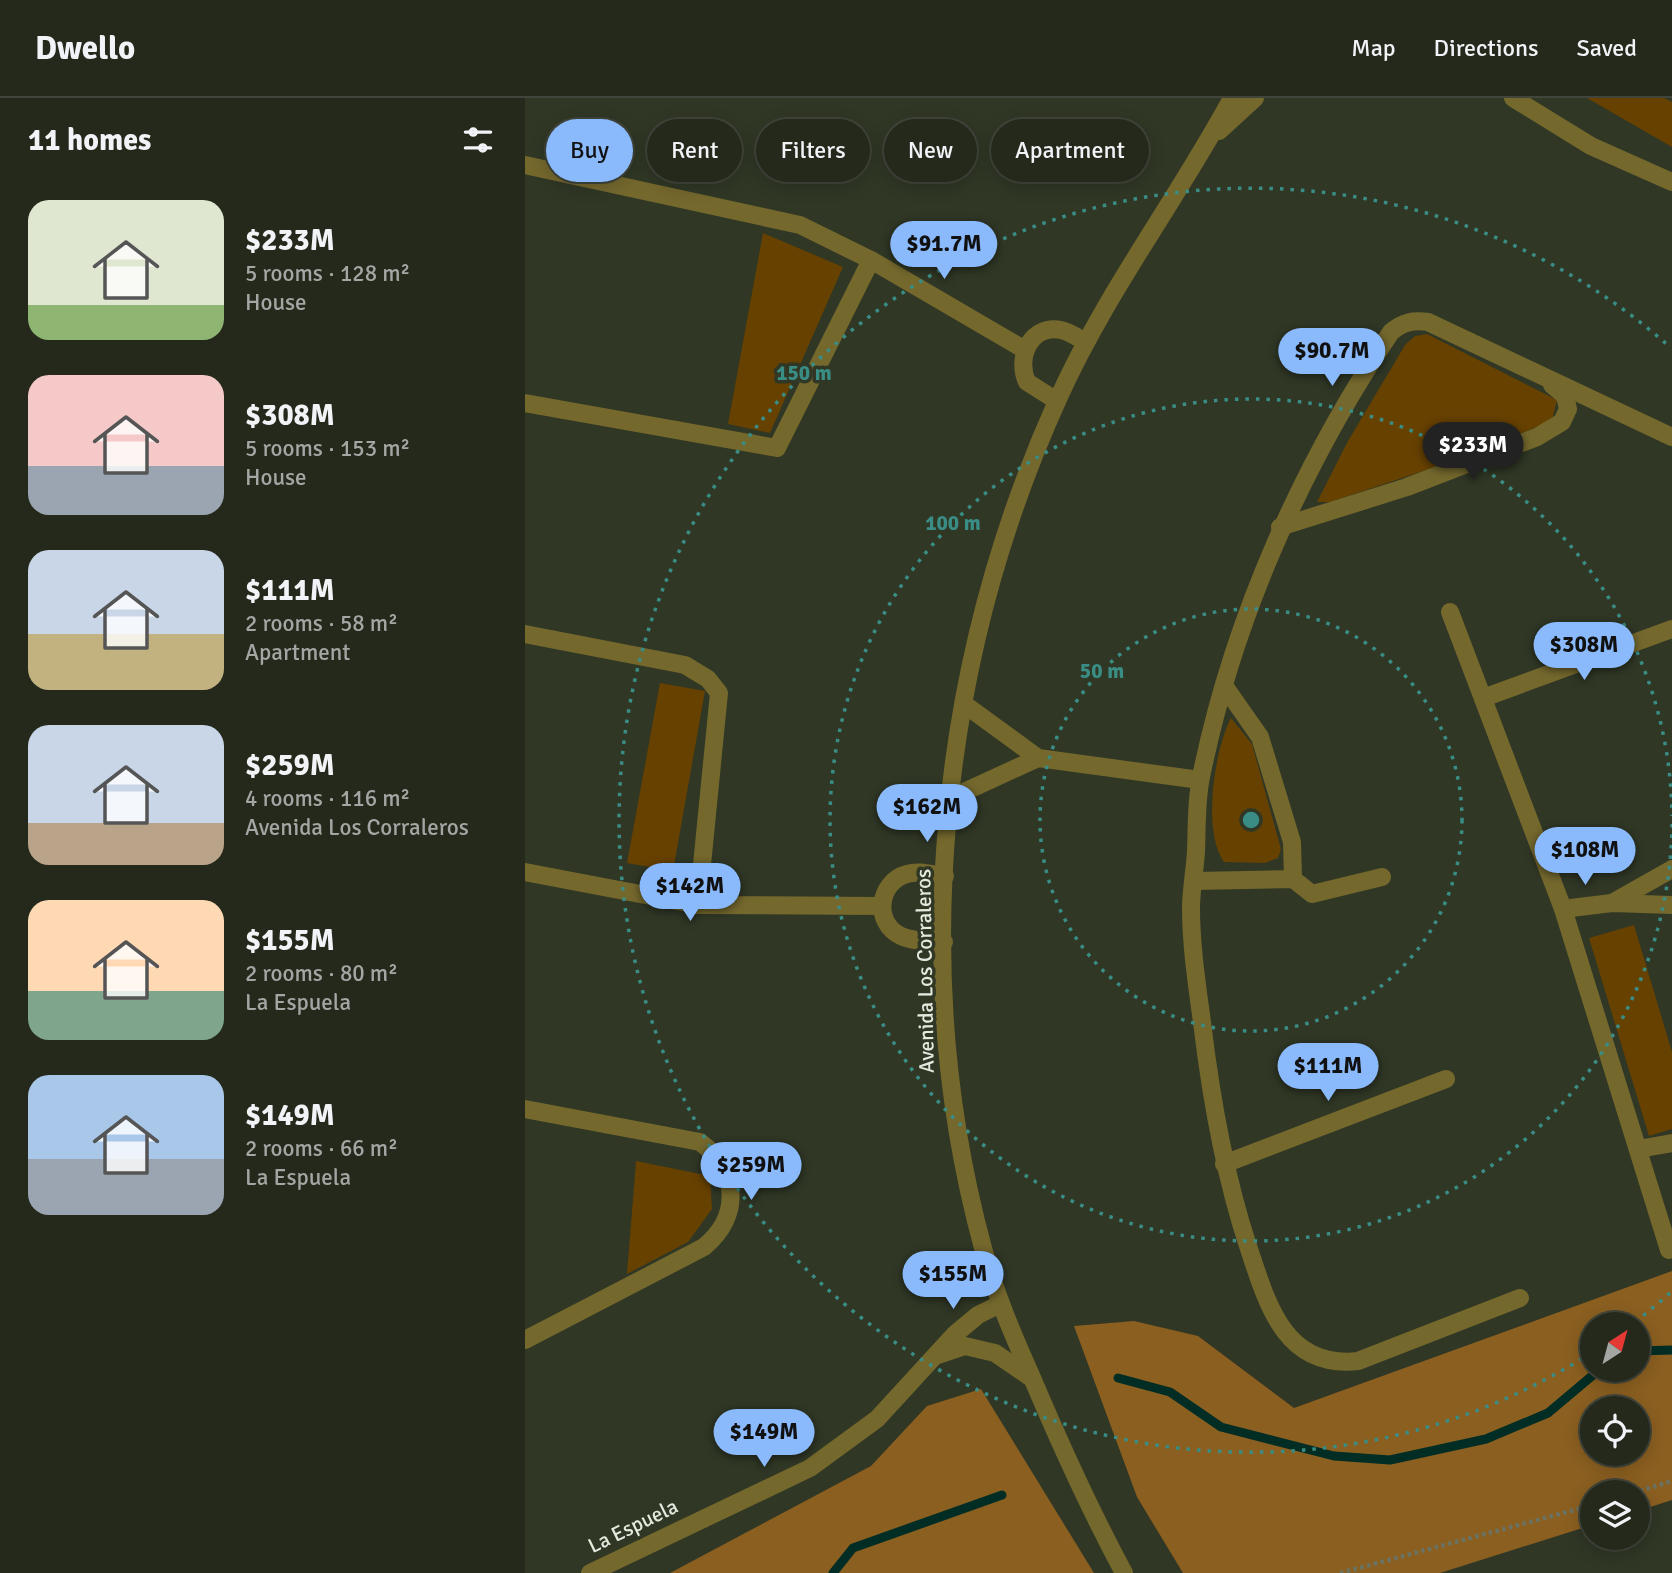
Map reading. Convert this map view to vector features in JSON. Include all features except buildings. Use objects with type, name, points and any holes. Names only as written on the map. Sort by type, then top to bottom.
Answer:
[{"type":"street","name":"Avenida Los Corraleros","points":[[1124,1573],[1078,1487],[1000,1304],[969,1194],[949,1069],[944,942],[945,876],[951,798],[964,704],[981,625],[1005,536],[1057,401],[1086,342],[1136,254],[1209,140],[1232,98]]},
{"type":"street","name":"Avenida Los Corraleros","points":[[1209,140],[1255,98]]},
{"type":"street","points":[[1513,98],[1591,146],[1672,182]]},
{"type":"street","points":[[525,165],[800,225],[871,260],[1025,350]]},
{"type":"street","points":[[525,403],[777,448],[871,260]]},
{"type":"street","points":[[1520,1298],[1358,1362],[1343,1363],[1314,1357],[1300,1349],[1283,1331],[1262,1287],[1224,1164],[1195,972],[1191,906],[1200,780],[1225,687],[1280,527],[1349,397],[1391,332],[1398,326],[1416,321],[1428,322],[1546,380],[1672,437]]},
{"type":"street","points":[[1057,401],[1027,382],[1022,368],[1025,350],[1035,337],[1054,330],[1086,342]]},
{"type":"street","points":[[1280,527],[1407,487],[1537,437],[1562,422],[1568,409],[1565,396],[1546,380]]},
{"type":"street","points":[[1450,612],[1563,909],[1669,1250]]},
{"type":"street","points":[[1483,698],[1672,629]]},
{"type":"street","points":[[525,634],[685,665],[708,680],[719,693],[698,905]]},
{"type":"street","points":[[1225,687],[1260,737],[1291,842],[1293,879]]},
{"type":"street","points":[[964,704],[1038,758],[1200,780]]},
{"type":"street","points":[[951,798],[1038,758]]},
{"type":"street","points":[[1612,903],[1672,869]]},
{"type":"street","points":[[525,872],[698,905],[883,906]]},
{"type":"street","points":[[944,942],[903,937],[890,928],[883,906],[888,887],[904,874],[945,876]]},
{"type":"street","points":[[1194,881],[1293,879],[1312,894],[1382,877]]},
{"type":"street","points":[[1563,909],[1612,903],[1672,905]]},
{"type":"street","points":[[1224,1164],[1446,1079]]},
{"type":"street","points":[[525,1109],[700,1142],[722,1162],[728,1174],[732,1201],[723,1227],[704,1247],[525,1340]]},
{"type":"street","points":[[1638,1149],[1672,1143]]},
{"type":"street","name":"La Espuela","points":[[590,1573],[810,1468],[877,1419],[935,1356],[978,1315],[1000,1304]]},
{"type":"street","points":[[935,1356],[965,1346],[995,1353],[1032,1379]]},
{"type":"path","points":[[1650,1488],[1672,1481]]},
{"type":"path","points":[[1340,1573],[1580,1508]]},
{"type":"shaded area","points":[[1587,98],[1664,98],[1672,102],[1672,147]]},
{"type":"shaded area","points":[[763,233],[843,267],[770,433],[728,424]]},
{"type":"shaded area","points":[[1427,334],[1557,400],[1552,420],[1474,454],[1330,502],[1317,502],[1348,441],[1405,345],[1415,336]]},
{"type":"shaded area","points":[[660,683],[705,691],[673,871],[627,863]]},
{"type":"shaded area","points":[[1231,718],[1252,744],[1281,849],[1278,858],[1265,863],[1224,862],[1217,849],[1213,831],[1213,791],[1220,750]]},
{"type":"shaded area","points":[[1634,925],[1672,1052],[1672,1129],[1649,1136],[1589,938]]},
{"type":"shaded area","points":[[636,1161],[710,1176],[712,1209],[688,1242],[627,1274]]},
{"type":"shaded area","points":[[1672,1271],[1672,1500],[1650,1507],[1650,1480],[1580,1480],[1580,1529],[1440,1573],[1183,1573],[1137,1497],[1074,1326],[1134,1321],[1198,1336],[1294,1408]]},
{"type":"shaded area","points":[[981,1389],[1094,1573],[670,1573],[871,1466],[927,1406]]},
{"type":"waterway","points":[[1650,1351],[1672,1350]]},
{"type":"waterway","points":[[1118,1378],[1170,1392],[1221,1427],[1334,1456],[1390,1460],[1486,1439],[1548,1413],[1585,1382]]},
{"type":"waterway","points":[[833,1573],[853,1548],[1002,1495]]}]
